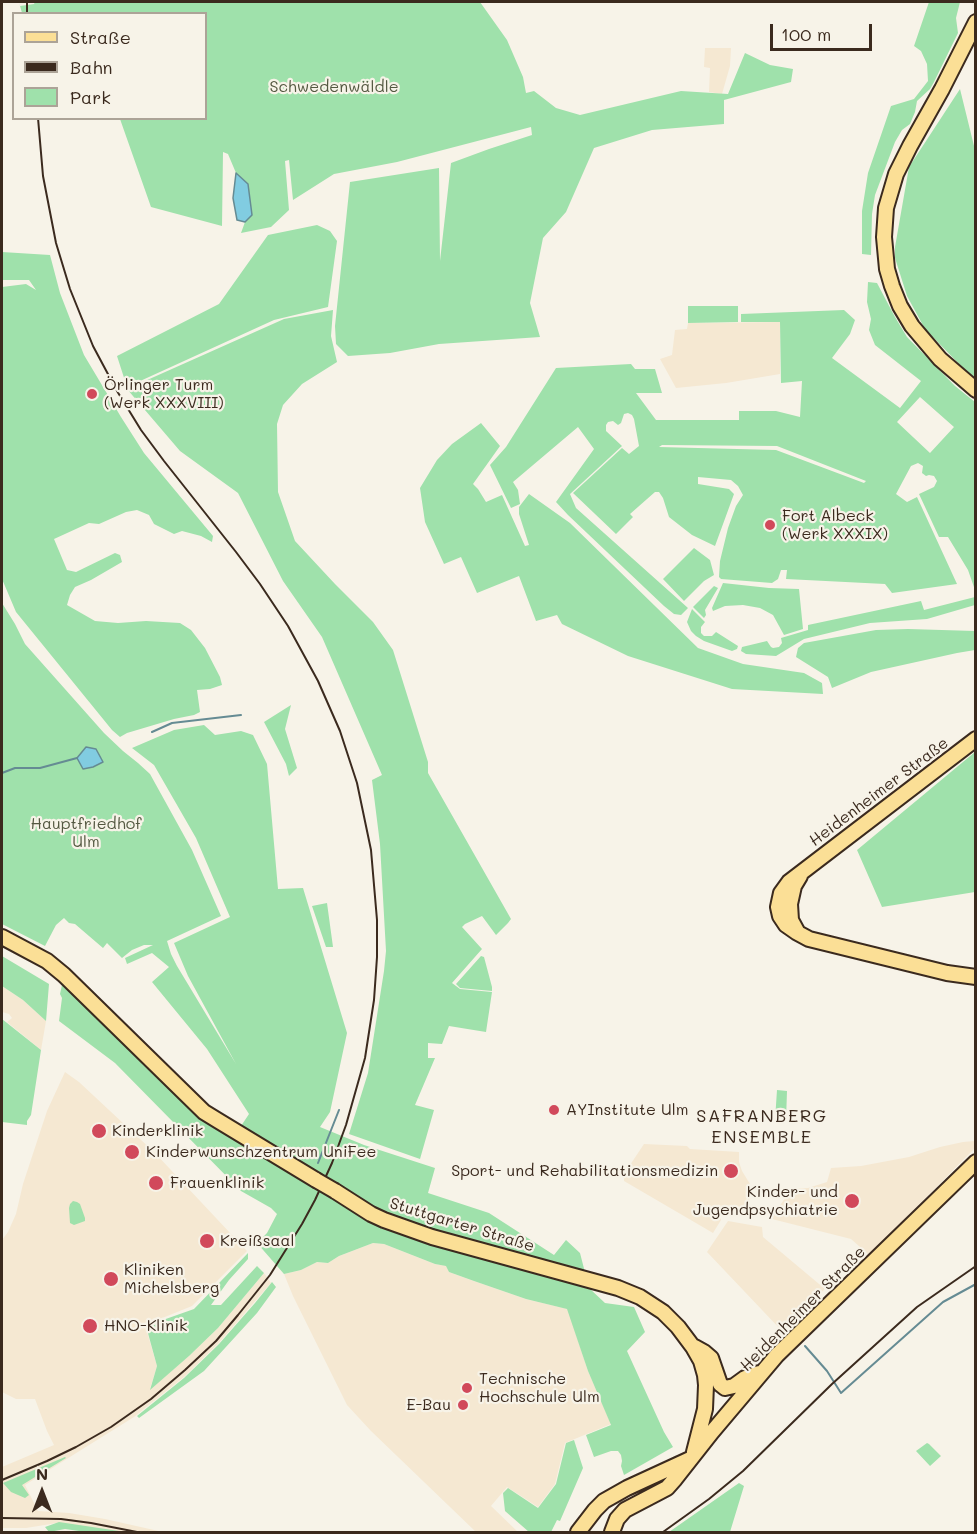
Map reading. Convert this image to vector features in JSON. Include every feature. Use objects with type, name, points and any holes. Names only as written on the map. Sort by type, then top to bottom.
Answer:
[{"type":"main road","points":[[975,22],[947,80],[896,174],[886,208],[884,237],[887,269],[900,306],[912,326],[940,359],[975,390]]},
{"type":"main road","name":"Heidenheimer Straße","points":[[975,739],[802,873],[794,886],[790,908],[792,923],[800,935],[813,940],[946,973],[975,977]]},
{"type":"main road","name":"Stuttgarter Straße","points":[[2,937],[47,961],[64,975],[204,1112],[371,1214],[432,1237],[618,1288],[640,1297],[670,1319],[693,1347],[703,1366],[706,1385],[705,1409],[692,1458]]},
{"type":"main road","name":"Heidenheimer Straße","points":[[612,1533],[621,1514],[667,1488],[787,1344],[975,1162]]},
{"type":"main road","points":[[693,1347],[709,1356],[720,1384],[725,1388],[761,1373]]},
{"type":"main road","points":[[578,1533],[604,1501],[692,1458]]},
{"type":"shaded area","points":[[705,48],[731,48],[730,66],[722,94],[709,92],[710,68],[704,67]]},
{"type":"shaded area","points":[[780,322],[780,374],[676,388],[660,359],[672,355],[675,330],[687,329],[688,323]]},
{"type":"shaded area","points":[[2,986],[23,1000],[46,1021],[41,1050],[7,1022],[12,1018],[9,1014],[2,1012]]},
{"type":"shaded area","name":"Kliniken Michelsberg","points":[[65,1072],[79,1082],[155,1153],[247,1251],[192,1306],[145,1325],[157,1366],[150,1389],[218,1328],[264,1273],[271,1283],[218,1344],[184,1377],[134,1417],[25,1485],[38,1511],[105,1519],[163,1532],[111,1532],[57,1523],[26,1528],[2,1528],[2,1467],[54,1445],[35,1399],[16,1399],[2,1392],[2,1240],[16,1214],[23,1184],[47,1111]]},
{"type":"shaded area","name":"Kinder- und Jugendpsychiatrie","points":[[975,1141],[975,1148],[869,1255],[851,1239],[768,1218],[775,1213],[791,1189],[808,1188],[827,1182],[831,1168],[861,1166],[909,1157],[940,1147]]},
{"type":"shaded area","points":[[644,1144],[739,1152],[742,1171],[750,1184],[749,1210],[721,1208],[721,1220],[713,1233],[624,1181],[624,1174]]},
{"type":"shaded area","points":[[728,1221],[762,1227],[763,1237],[825,1289],[781,1330],[707,1252]]},
{"type":"shaded area","name":"Technische Hochschule Ulm","points":[[373,1243],[384,1244],[435,1264],[447,1266],[449,1272],[526,1299],[568,1309],[588,1371],[611,1424],[565,1443],[555,1484],[538,1507],[507,1487],[491,1506],[518,1532],[476,1532],[347,1405],[284,1274],[301,1270],[317,1262],[328,1263],[339,1256]]},
{"type":"green space","name":"Schwedenwäldle","points":[[35,2],[480,2],[507,40],[523,77],[526,93],[534,91],[556,108],[580,115],[681,91],[728,94],[745,53],[770,65],[793,69],[791,82],[724,100],[724,124],[652,130],[594,148],[566,212],[543,238],[530,303],[540,337],[439,344],[390,353],[348,356],[336,344],[335,326],[350,182],[439,168],[440,261],[451,163],[532,135],[531,127],[397,162],[334,174],[293,200],[289,160],[285,161],[289,210],[271,227],[241,233],[245,222],[252,215],[248,184],[236,173],[228,154],[223,152],[222,226],[151,207],[120,120],[207,120],[207,12],[22,12],[20,6]]},
{"type":"green space","points":[[929,2],[960,2],[956,18],[958,33],[930,89],[917,101],[910,124],[902,130],[895,142],[875,195],[871,255],[862,254],[862,211],[868,173],[891,106],[914,99],[928,81],[927,64],[921,51],[914,46]]},
{"type":"green space","points":[[960,89],[975,150],[975,378],[925,329],[907,296],[895,258],[909,167]]},
{"type":"green space","points":[[317,225],[330,231],[337,241],[328,307],[274,320],[127,387],[117,356],[219,304],[268,235]]},
{"type":"green space","points":[[2,252],[50,255],[60,293],[84,355],[144,453],[213,536],[212,542],[201,536],[182,531],[174,534],[154,524],[149,515],[137,510],[126,512],[99,524],[89,523],[54,539],[67,570],[76,572],[115,553],[120,555],[122,562],[75,587],[67,605],[95,621],[180,623],[191,630],[205,648],[222,685],[197,690],[200,712],[194,715],[174,719],[120,737],[16,612],[2,579],[2,287],[26,284],[36,290],[29,280],[2,280]]},
{"type":"green space","points":[[868,282],[877,283],[907,337],[955,386],[975,402],[975,590],[968,570],[948,537],[939,537],[919,494],[934,487],[937,481],[934,476],[926,476],[922,473],[923,466],[918,463],[911,466],[896,494],[907,502],[917,497],[957,584],[892,593],[885,584],[786,579],[787,570],[781,570],[778,579],[772,583],[721,579],[719,577],[720,561],[728,528],[736,506],[743,495],[731,480],[698,477],[698,484],[729,489],[734,494],[715,546],[692,535],[669,517],[659,492],[655,492],[630,514],[633,517],[616,534],[573,493],[622,448],[629,454],[639,446],[634,419],[628,413],[624,414],[618,425],[613,421],[606,425],[606,431],[622,446],[570,494],[576,508],[688,608],[681,615],[674,614],[664,606],[556,502],[594,449],[578,427],[513,482],[518,490],[520,504],[511,508],[490,465],[506,447],[556,368],[631,364],[635,369],[655,369],[662,393],[636,393],[656,420],[739,420],[739,411],[776,411],[800,417],[802,381],[781,383],[780,322],[741,322],[741,314],[844,310],[855,320],[850,334],[832,358],[900,408],[921,381],[875,345],[869,330],[871,319],[867,302]],"holes":[[[920,397],[954,427],[930,453],[897,422]],[[662,445],[777,446],[866,481],[864,483],[776,450],[659,447]]]},
{"type":"green space","points":[[688,306],[738,306],[738,322],[688,323]]},
{"type":"green space","points":[[333,310],[331,336],[337,362],[302,384],[283,405],[277,424],[278,492],[295,541],[373,622],[393,650],[428,762],[428,773],[511,919],[496,935],[482,916],[462,927],[482,949],[452,983],[460,989],[492,992],[486,1032],[449,1026],[442,1044],[428,1043],[428,1058],[435,1058],[415,1105],[434,1110],[420,1159],[349,1134],[368,1073],[386,951],[380,844],[372,780],[382,775],[322,637],[283,581],[238,493],[180,451],[127,389],[284,319]]},
{"type":"green space","points":[[481,423],[500,446],[473,484],[486,502],[502,495],[525,546],[529,545],[519,507],[529,494],[570,523],[698,648],[743,664],[804,673],[822,683],[823,694],[732,689],[628,656],[562,624],[557,615],[536,621],[519,576],[477,593],[461,557],[444,564],[425,522],[420,488],[437,460],[452,444]]},
{"type":"green space","points":[[694,548],[710,560],[714,575],[704,581],[684,601],[663,579]]},
{"type":"green space","points":[[723,583],[799,589],[803,629],[784,635],[773,615],[760,608],[743,605],[725,606],[713,611],[712,608]]},
{"type":"green space","points":[[714,586],[718,588],[705,610],[704,618],[693,607]]},
{"type":"green space","points":[[975,597],[975,605],[927,619],[870,623],[804,639],[776,656],[746,654],[741,651],[742,647],[767,641],[773,648],[779,647],[782,643],[781,638],[808,630],[808,625],[921,601],[924,610]]},
{"type":"green space","name":"Hauptfriedhof Ulm","points":[[2,603],[25,644],[104,733],[150,774],[192,850],[221,916],[167,941],[177,966],[236,1064],[188,976],[174,943],[230,917],[196,838],[154,765],[132,748],[174,730],[204,725],[215,735],[241,731],[253,735],[267,764],[278,889],[303,888],[347,1033],[330,1112],[320,1127],[364,1145],[435,1168],[428,1193],[489,1213],[554,1255],[566,1240],[580,1253],[589,1288],[605,1303],[634,1307],[645,1332],[627,1351],[673,1447],[624,1475],[621,1455],[618,1451],[594,1457],[586,1435],[611,1425],[588,1371],[567,1309],[526,1299],[474,1281],[449,1272],[446,1266],[384,1244],[373,1243],[339,1256],[328,1263],[317,1262],[301,1270],[284,1274],[257,1243],[267,1233],[277,1214],[271,1208],[241,1191],[115,1063],[59,1021],[62,985],[83,998],[237,1132],[249,1114],[207,1049],[152,982],[169,967],[152,953],[127,964],[125,958],[153,945],[144,945],[132,950],[122,958],[107,943],[103,948],[75,924],[69,923],[64,918],[56,925],[45,946],[2,924]]},
{"type":"green space","points":[[692,609],[705,622],[701,627],[701,633],[704,636],[712,636],[716,632],[738,646],[737,649],[732,651],[696,636],[687,622]]},
{"type":"green space","points":[[876,630],[975,631],[975,650],[871,672],[832,688],[828,677],[796,657],[798,648],[804,643]]},
{"type":"green space","points":[[291,705],[285,729],[297,768],[289,776],[286,764],[264,722]]},
{"type":"green space","points":[[975,752],[975,892],[882,907],[857,850]]},
{"type":"green space","points":[[327,903],[333,947],[326,947],[312,906]]},
{"type":"green space","points":[[2,956],[49,984],[46,1021],[23,1000],[2,986]]},
{"type":"green space","points":[[481,956],[484,957],[492,991],[460,988],[456,984]]},
{"type":"green space","points":[[2,1019],[41,1050],[31,1115],[27,1125],[2,1122]]},
{"type":"green space","points":[[777,1090],[787,1091],[786,1121],[775,1120]]},
{"type":"green space","points":[[73,1201],[80,1204],[85,1218],[85,1221],[74,1225],[70,1223],[69,1208]]},
{"type":"green space","points":[[248,1253],[248,1259],[211,1305],[221,1305],[257,1266],[264,1273],[218,1328],[150,1390],[157,1366],[146,1326],[194,1309]]},
{"type":"green space","points":[[272,1282],[276,1287],[257,1313],[204,1371],[139,1418],[137,1416],[184,1378],[219,1344]]},
{"type":"green space","points":[[574,1440],[583,1468],[560,1521],[557,1520],[551,1532],[529,1532],[505,1511],[503,1493],[508,1488],[538,1508],[556,1484],[566,1443]]},
{"type":"green space","points":[[927,1443],[941,1456],[930,1466],[916,1451]]},
{"type":"green space","points":[[65,1457],[22,1485],[29,1495],[25,1498],[11,1492],[3,1483]]},
{"type":"green space","points":[[739,1483],[744,1486],[730,1532],[669,1532]]},
{"type":"green space","points":[[59,1522],[123,1532],[86,1532],[65,1529],[49,1532],[45,1527]]},
{"type":"water","points":[[236,173],[248,184],[252,215],[245,222],[237,220],[233,198]]},
{"type":"water","points":[[86,747],[96,749],[103,762],[83,769],[77,758]]},
{"type":"waterway","points":[[152,732],[172,723],[241,715]]},
{"type":"waterway","points":[[2,773],[15,768],[40,768],[77,758]]},
{"type":"waterway","points":[[318,1163],[339,1110]]},
{"type":"waterway","points":[[805,1346],[827,1371],[841,1393],[943,1302],[976,1284]]},
{"type":"railway","points":[[27,2],[27,12]]},
{"type":"railway","points":[[2,1480],[76,1447],[111,1427],[151,1399],[216,1341],[270,1275],[315,1200],[346,1125],[365,1058],[374,1000],[377,957],[377,920],[371,850],[357,783],[340,731],[318,681],[288,626],[260,584],[141,430],[93,346],[70,289],[56,243],[43,176],[38,120]]},
{"type":"railway","points":[[663,1532],[743,1471],[832,1384],[917,1307],[976,1266]]},
{"type":"railway","points":[[2,1518],[61,1519],[137,1532]]},
{"type":"place","name":"Örlinger Turm (Werk XXXVIII)","points":[[92,394]]},
{"type":"place","name":"Fort Albeck (Werk XXXIX)","points":[[770,525]]},
{"type":"place","name":"AYInstitute Ulm","points":[[554,1110]]},
{"type":"place","name":"Kinderklinik","points":[[99,1131]]},
{"type":"place","name":"Kinderwunschzentrum UniFee","points":[[132,1152]]},
{"type":"place","name":"Sport- und Rehabilitationsmedizin","points":[[731,1171]]},
{"type":"place","name":"Frauenklinik","points":[[156,1183]]},
{"type":"place","name":"Kinder- und Jugendpsychiatrie","points":[[852,1201]]},
{"type":"place","name":"Kreißsaal","points":[[207,1241]]},
{"type":"place","name":"Kliniken Michelsberg","points":[[111,1279]]},
{"type":"place","name":"HNO-Klinik","points":[[90,1326]]},
{"type":"place","name":"Technische Hochschule Ulm","points":[[467,1388]]},
{"type":"place","name":"E-Bau","points":[[463,1405]]},
{"type":"district","name":"SAFRANBERG ENSEMBLE","points":[[762,1126]]}]
